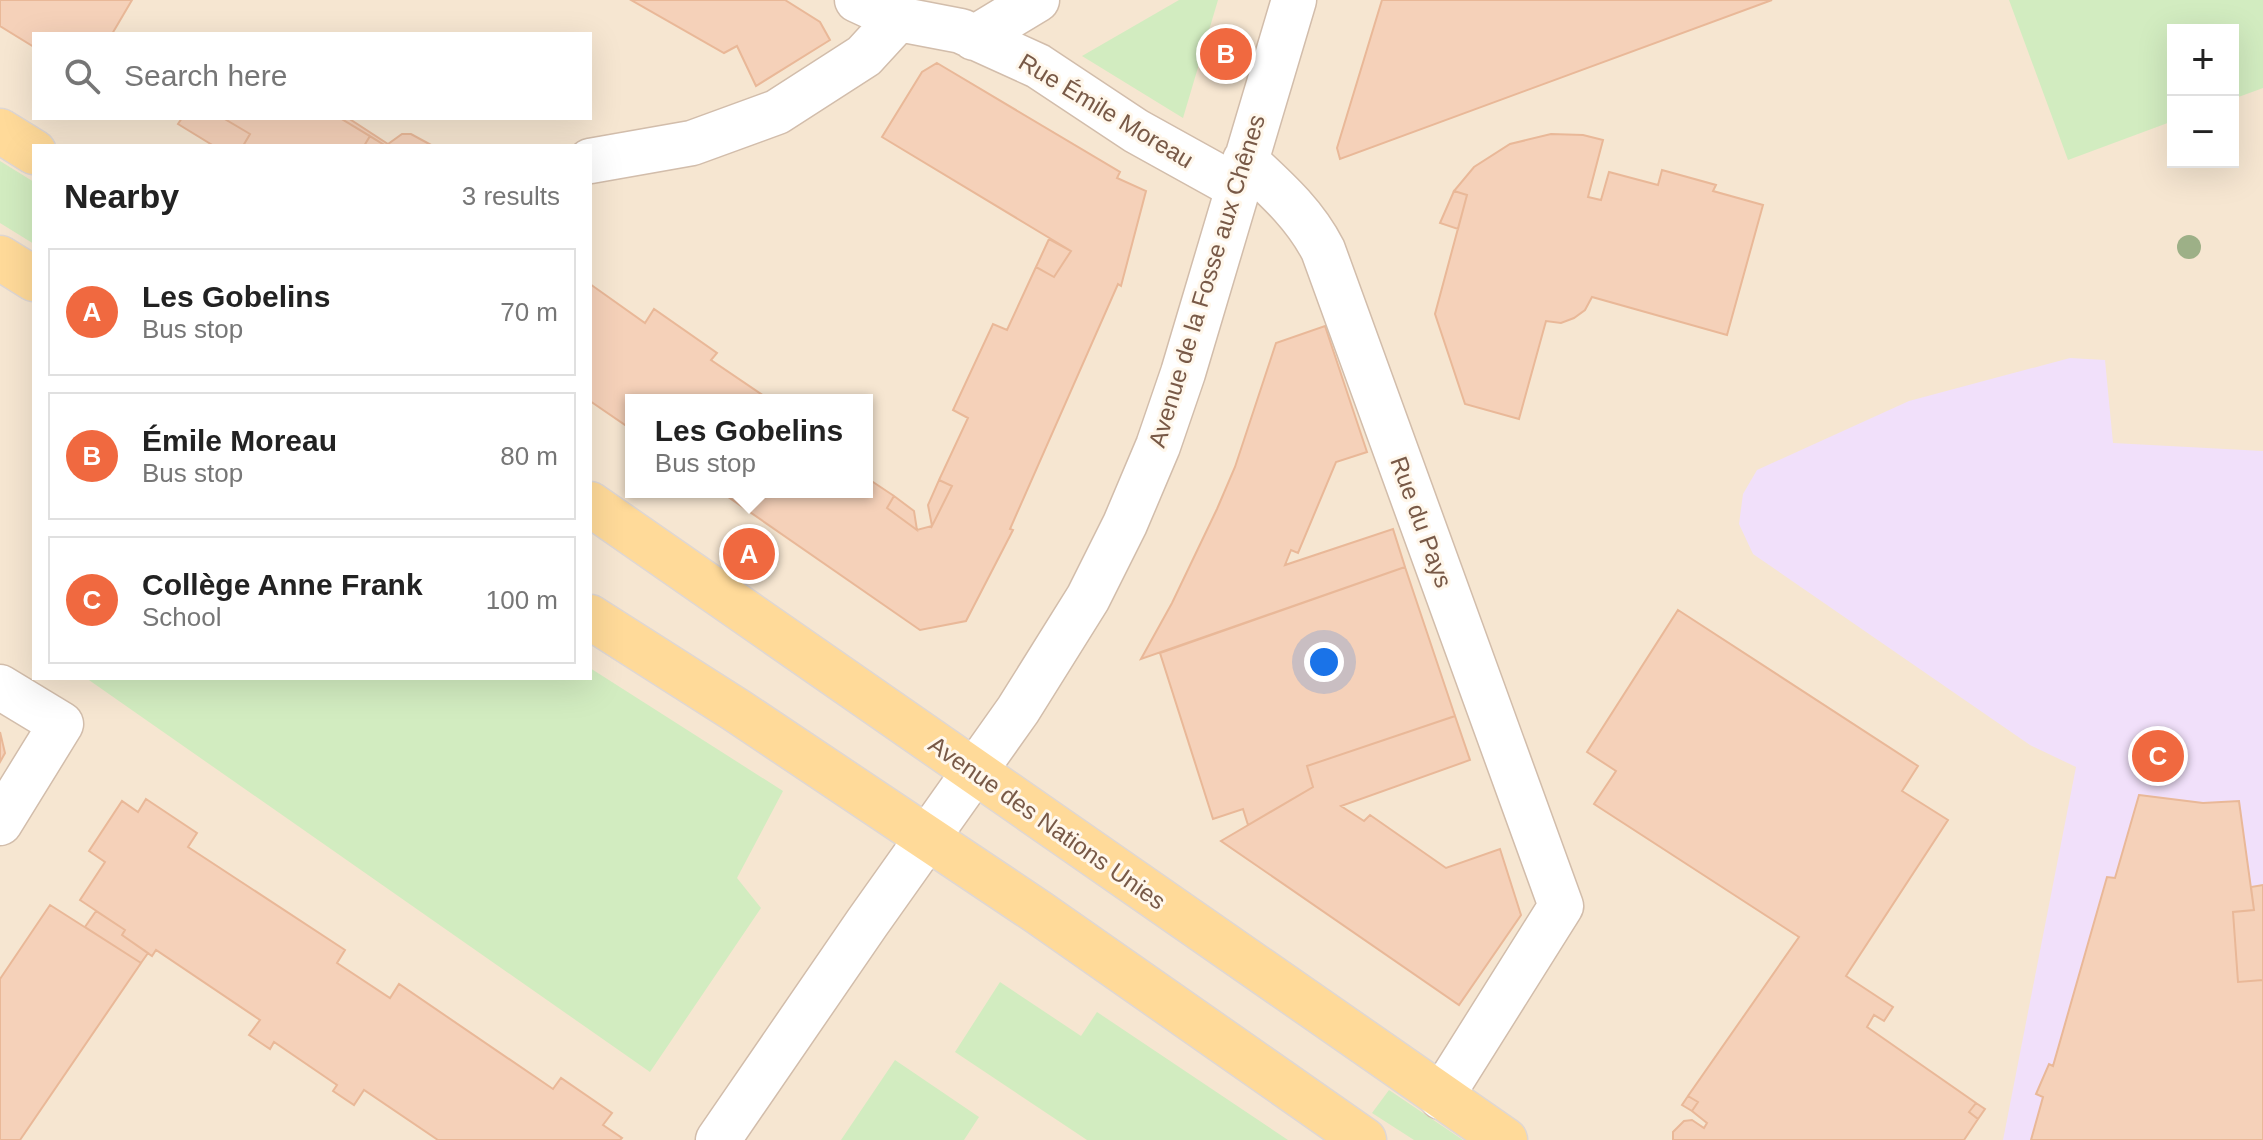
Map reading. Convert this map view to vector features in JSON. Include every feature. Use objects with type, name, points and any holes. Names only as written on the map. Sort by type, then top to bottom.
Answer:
[{"type":"main road","points":[[0,131],[32,151]]},
{"type":"main road","points":[[0,258],[32,278]]},
{"type":"main road","name":"Avenue des Nations Unies","points":[[592,505],[1505,1140]]},
{"type":"main road","points":[[592,618],[736,710],[1038,912],[1364,1140]]},
{"type":"street","name":"Rue Émile Moreau","points":[[857,0],[898,19],[948,27],[1038,66],[1136,131],[1241,173]]},
{"type":"street","points":[[974,38],[1037,0]]},
{"type":"street","name":"Avenue de la Fosse aux Chênes","points":[[718,1140],[975,772],[1088,598],[1125,524],[1158,446],[1183,373],[1294,0]]},
{"type":"street","points":[[592,161],[692,143],[777,112],[864,56],[898,19]]},
{"type":"street","name":"Rue du Pays","points":[[1241,173],[1297,210],[1323,250],[1561,906],[1441,1097]]},
{"type":"street","points":[[0,687],[61,724],[0,823]]},
{"type":"shaded area","points":[[0,0],[2263,0],[2263,1140],[0,1140]]},
{"type":"shaded area","points":[[2070,358],[2105,360],[2113,443],[2263,451],[2263,1140],[2003,1140],[2076,767],[2030,745],[1753,554],[1739,524],[1743,494],[1757,470],[1909,401]]},
{"type":"green space","points":[[1179,0],[1218,0],[1183,118],[1082,56]]},
{"type":"green space","points":[[2009,0],[2263,0],[2263,88],[2239,97],[2239,24],[2167,24],[2167,123],[2068,160]]},
{"type":"green space","points":[[0,161],[32,181],[32,243],[0,223]]},
{"type":"green space","points":[[592,669],[783,791],[737,878],[761,908],[650,1072],[89,680],[592,680]]},
{"type":"green space","points":[[1000,982],[1081,1036],[1097,1012],[1288,1140],[1087,1140],[955,1052]]},
{"type":"green space","points":[[895,1060],[979,1117],[964,1140],[841,1140]]},
{"type":"green space","points":[[1389,1090],[1463,1140],[1414,1140],[1372,1113]]},
{"type":"building","points":[[0,0],[132,0],[113,32],[32,32],[32,46],[0,26]]},
{"type":"building","points":[[631,0],[785,0],[820,22],[830,40],[756,86],[737,46],[724,53]]},
{"type":"building","points":[[1382,0],[1772,0],[1340,159],[1337,148]]},
{"type":"building","points":[[937,63],[1120,172],[1117,178],[1146,191],[1121,286],[1118,284],[1010,529],[1013,530],[966,621],[920,630],[730,498],[873,498],[873,482],[894,496],[887,508],[917,530],[932,526],[952,486],[939,480],[968,418],[953,410],[993,324],[1007,330],[1036,267],[1054,277],[1071,251],[882,137],[922,72]]},
{"type":"building","points":[[181,120],[226,120],[250,134],[244,144],[211,144],[178,124]]},
{"type":"building","points":[[226,120],[343,120],[370,136],[365,144],[244,144],[250,134]]},
{"type":"building","points":[[343,120],[351,120],[388,144],[383,144]]},
{"type":"building","points":[[402,134],[411,134],[429,144],[388,144]]},
{"type":"building","points":[[1551,134],[1583,135],[1603,140],[1588,197],[1601,200],[1609,172],[1658,185],[1662,170],[1716,185],[1713,191],[1763,205],[1727,335],[1592,297],[1585,310],[1574,318],[1561,323],[1546,321],[1519,419],[1465,404],[1435,314],[1467,195],[1454,191],[1474,167],[1510,144]]},
{"type":"building","points":[[370,136],[383,144],[365,144]]},
{"type":"building","points":[[1454,191],[1467,195],[1458,229],[1440,223]]},
{"type":"building","points":[[1049,239],[1071,251],[1054,277],[1036,267]]},
{"type":"building","points":[[592,285],[645,323],[654,309],[717,353],[711,360],[761,394],[625,394],[625,425],[592,402]]},
{"type":"building","points":[[1325,326],[1367,452],[1336,462],[1298,553],[1291,550],[1285,565],[1393,529],[1405,567],[1141,659],[1172,603],[1235,467],[1276,343]]},
{"type":"building","points":[[939,480],[952,486],[932,526],[928,505]]},
{"type":"building","points":[[894,496],[914,511],[917,530],[887,508]]},
{"type":"building","points":[[1405,567],[1455,716],[1307,766],[1313,787],[1248,825],[1243,809],[1213,819],[1160,653]]},
{"type":"building","points":[[1678,610],[1918,766],[1902,791],[1948,820],[1846,976],[1893,1007],[1884,1021],[1874,1015],[1867,1027],[1976,1103],[1969,1112],[1978,1119],[1964,1140],[1673,1140],[1673,1132],[1684,1121],[1692,1120],[1704,1128],[1707,1123],[1692,1111],[1698,1102],[1688,1096],[1799,937],[1594,804],[1616,771],[1587,752]]},
{"type":"building","points":[[1455,716],[1470,760],[1341,806],[1364,821],[1370,815],[1446,868],[1500,849],[1521,915],[1459,1005],[1221,841],[1313,787],[1307,766]]},
{"type":"building","points":[[0,732],[5,753],[0,762]]},
{"type":"building","points":[[2139,795],[2203,803],[2239,801],[2254,910],[2233,912],[2238,982],[2263,980],[2263,1140],[2031,1140],[2043,1097],[2036,1094],[2049,1064],[2053,1066],[2107,877],[2115,878]]},
{"type":"building","points":[[146,799],[197,833],[188,847],[345,950],[337,963],[390,998],[399,984],[553,1089],[561,1078],[612,1113],[603,1125],[622,1138],[438,1140],[364,1090],[354,1105],[333,1091],[337,1085],[274,1042],[270,1049],[249,1035],[260,1020],[156,950],[152,956],[122,935],[125,930],[80,900],[105,862],[89,851],[122,801],[138,812]]},
{"type":"building","points":[[2263,885],[2263,980],[2238,982],[2233,912],[2254,910],[2251,887]]},
{"type":"building","points":[[50,905],[141,963],[20,1140],[0,1140],[0,979]]},
{"type":"building","points":[[96,911],[125,930],[122,935],[148,953],[141,963],[85,927]]},
{"type":"building","points":[[1688,1096],[1698,1102],[1692,1111],[1682,1105]]},
{"type":"building","points":[[1976,1103],[1985,1109],[1978,1119],[1969,1112]]},
{"type":"place","name":"Émile Moreau","points":[[1226,54]]},
{"type":"place","name":"Les Gobelins","points":[[749,554]]},
{"type":"place","name":"Collège Anne Frank","points":[[2158,756]]}]
